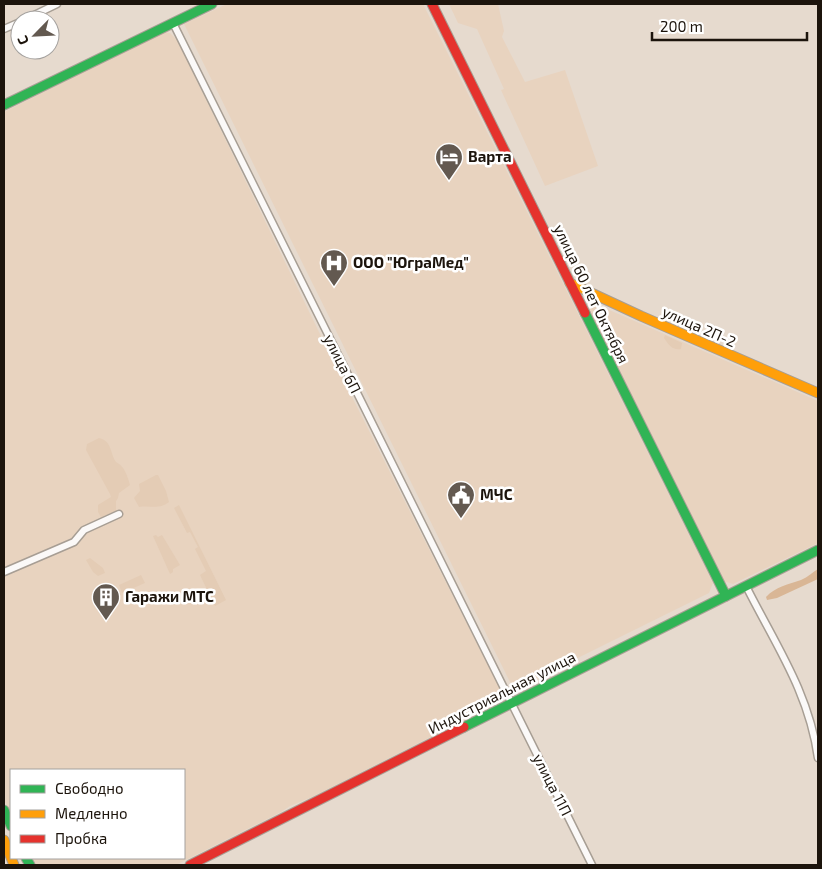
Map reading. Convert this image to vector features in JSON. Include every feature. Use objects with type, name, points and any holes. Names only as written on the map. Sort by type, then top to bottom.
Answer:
[{"type":"main road","points":[[4,105],[212,4]]},
{"type":"main road","name":"улица 60 лет Октября","points":[[432,4],[726,596]]},
{"type":"main road","name":"улица 2П-2","points":[[570,284],[818,393]]},
{"type":"main road","name":"Индустриальная улица","points":[[194,864],[818,550]]},
{"type":"main road","points":[[4,810],[10,824]]},
{"type":"main road","points":[[4,840],[10,855]]},
{"type":"street","points":[[45,10],[58,4]]},
{"type":"street","name":"улица 6П","points":[[173,23],[512,704]]},
{"type":"street","points":[[4,572],[74,542],[84,530],[119,514]]},
{"type":"street","points":[[746,586],[777,642],[796,684],[813,728],[818,758]]},
{"type":"street","name":"улица 11П","points":[[512,704],[592,865]]},
{"type":"shaded area","points":[[227,4],[423,4],[713,583],[709,593],[521,686],[510,682],[184,24]]},
{"type":"shaded area","points":[[449,4],[498,4],[504,31],[502,37],[525,82],[565,70],[598,166],[545,186],[501,90],[504,89],[477,29],[458,23]]},
{"type":"shaded area","points":[[163,32],[170,33],[177,40],[319,332],[500,689],[501,696],[498,702],[490,707],[176,865],[36,865],[33,859],[185,859],[185,769],[10,769],[10,814],[4,800],[4,112]]},
{"type":"shaded area","points":[[595,306],[600,306],[818,401],[818,543],[733,584],[723,581],[589,311]]},
{"type":"shaded area","points":[[665,335],[682,343],[681,349],[676,349],[667,343],[664,338]]},
{"type":"shaded area","points":[[99,438],[109,445],[114,459],[122,466],[130,485],[119,493],[116,501],[116,511],[101,517],[98,512],[98,505],[111,497],[86,450],[87,444]]},
{"type":"shaded area","points":[[158,475],[166,491],[169,502],[158,507],[139,507],[134,498],[140,491],[139,484]]},
{"type":"shaded area","points":[[179,505],[226,600],[215,606],[200,575],[206,571],[195,549],[198,547],[190,532],[187,533],[174,508]]},
{"type":"shaded area","points":[[156,535],[158,537],[162,535],[180,565],[173,569],[173,572],[170,574],[153,536]]},
{"type":"shaded area","points":[[90,558],[103,568],[105,573],[98,576],[93,572],[86,560]]},
{"type":"shaded area","points":[[818,569],[818,579],[777,598],[767,600],[766,597],[782,586],[804,579]]},
{"type":"shaded area","points":[[141,575],[145,583],[122,593],[119,585]]},
{"type":"traffic: fast","points":[[4,105],[212,4]]},
{"type":"traffic: fast","points":[[585,313],[726,596]]},
{"type":"traffic: fast","points":[[464,727],[818,550]]},
{"type":"traffic: fast","points":[[4,810],[10,824]]},
{"type":"traffic: fast","points":[[27,859],[30,865]]},
{"type":"traffic: slow","points":[[570,283],[818,393]]},
{"type":"traffic: slow","points":[[4,840],[10,855]]},
{"type":"traffic: slow","points":[[12,859],[14,865]]},
{"type":"traffic: jam","points":[[432,4],[585,313]]},
{"type":"traffic: jam","points":[[190,865],[464,727]]},
{"type":"place","name":"Варта","points":[[449,181]]},
{"type":"place","name":"ООО \"ЮграМед\"","points":[[334,287]]},
{"type":"place","name":"МЧС","points":[[461,519]]},
{"type":"place","name":"Гаражи МТС","points":[[106,621]]}]
